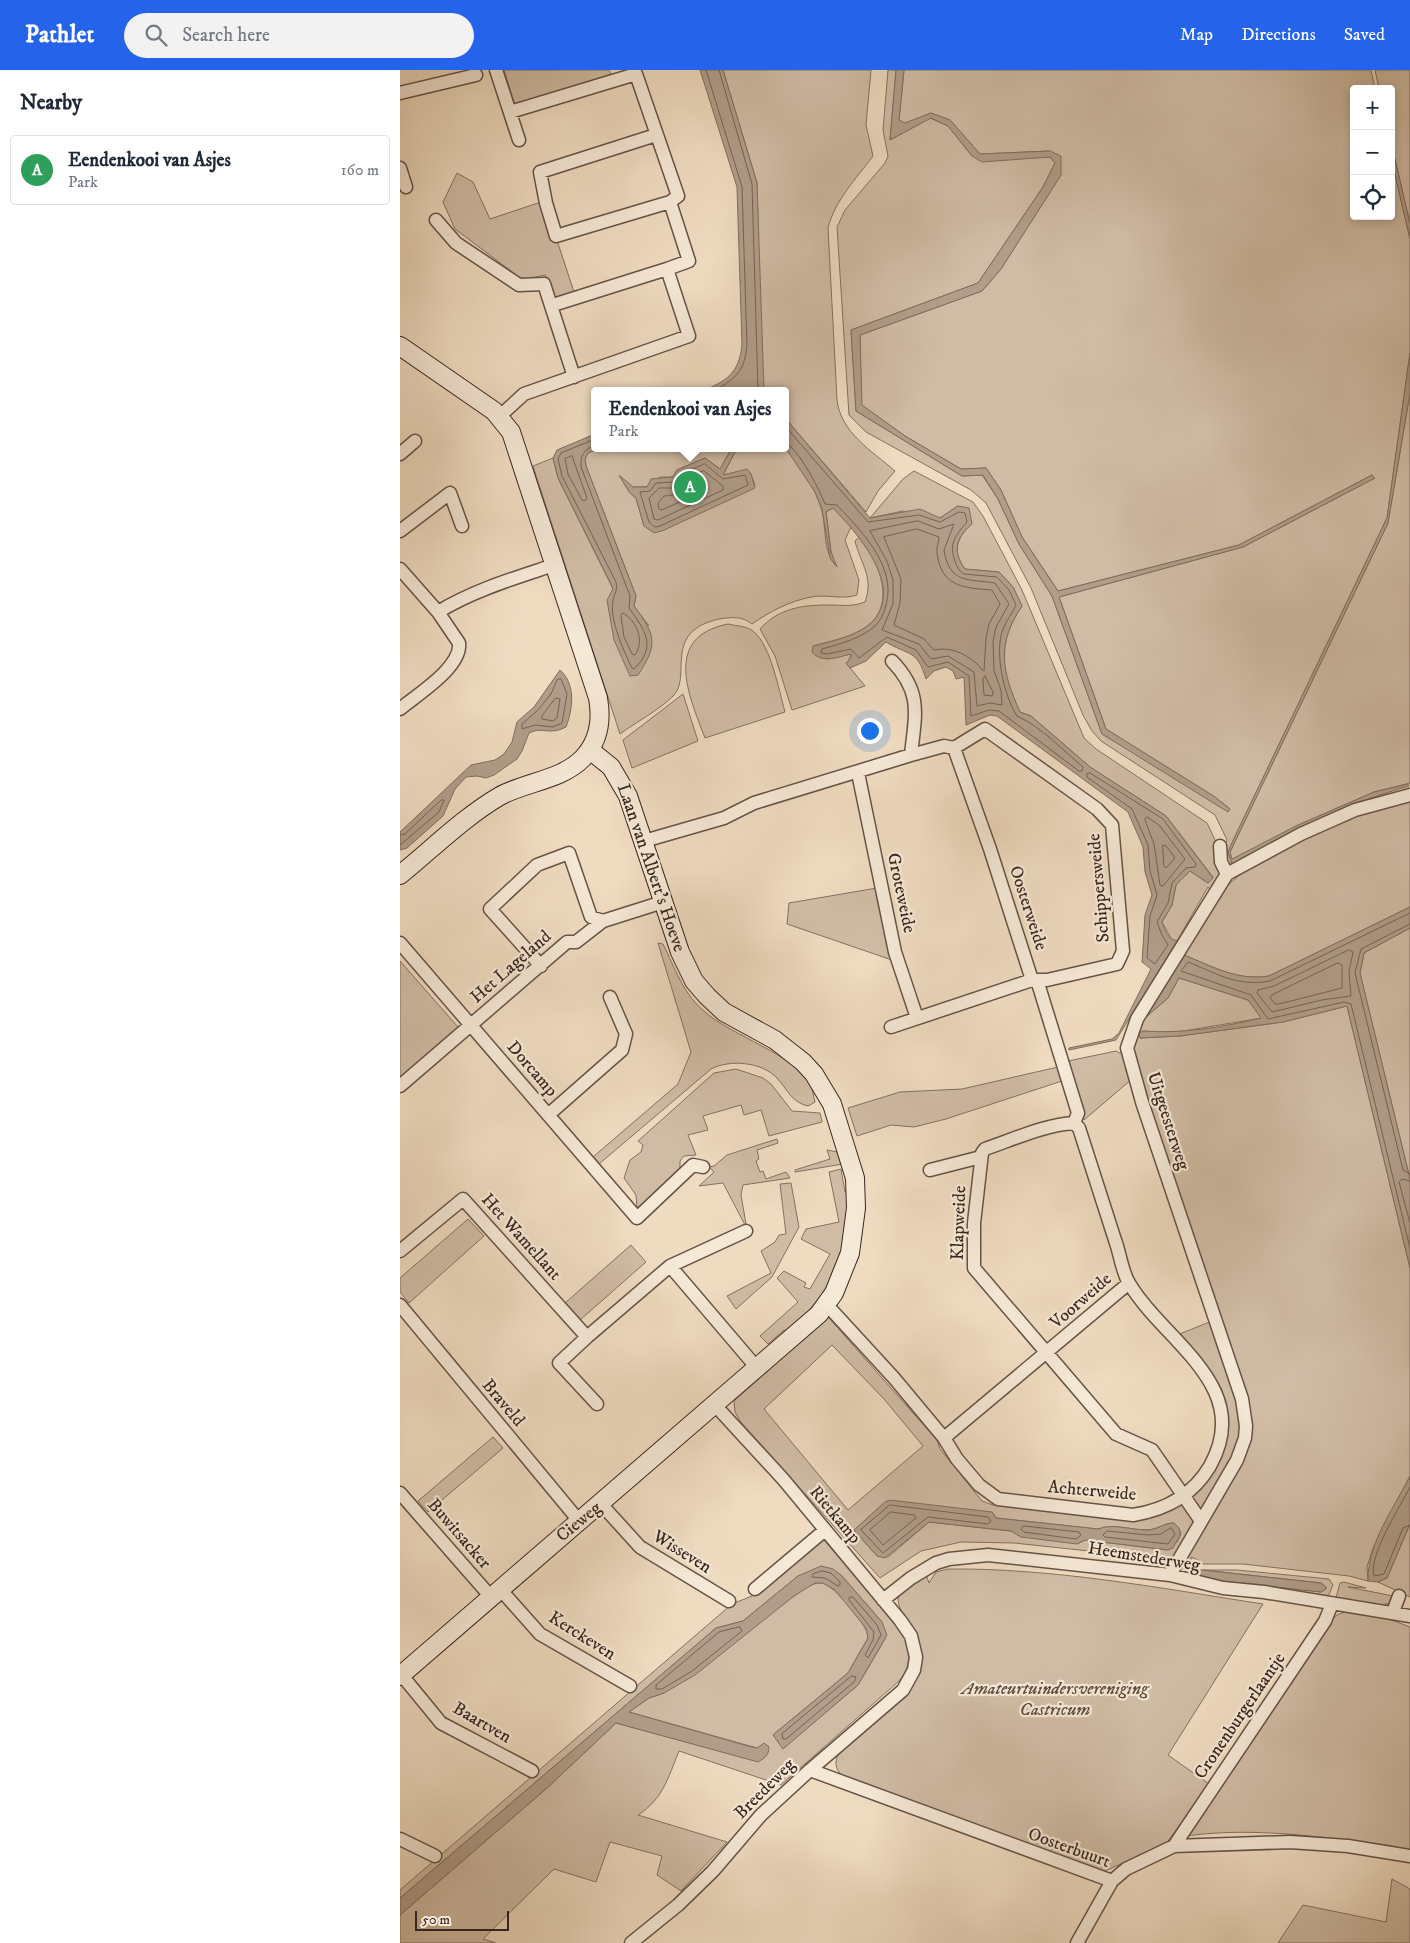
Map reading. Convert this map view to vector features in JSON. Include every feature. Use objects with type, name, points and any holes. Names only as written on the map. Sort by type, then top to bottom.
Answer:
[{"type":"street","points":[[496,70],[519,140]]},
{"type":"street","points":[[400,93],[476,74]]},
{"type":"street","points":[[510,112],[636,74],[678,196],[670,202],[556,236],[546,203],[540,172],[656,135]]},
{"type":"street","points":[[400,168],[406,187]]},
{"type":"street","points":[[552,305],[689,261],[670,202]]},
{"type":"street","points":[[436,220],[456,243],[519,285],[544,284],[574,377]]},
{"type":"street","points":[[500,416],[524,394],[689,336],[667,269]]},
{"type":"street","points":[[400,346],[500,416],[511,432],[598,698],[600,724],[590,750],[568,769],[500,796],[400,875]]},
{"type":"street","points":[[400,454],[415,441]]},
{"type":"street","points":[[400,532],[450,493],[462,526]]},
{"type":"street","points":[[438,612],[457,600],[554,565]]},
{"type":"street","points":[[400,569],[438,612],[459,643],[458,654],[452,666],[400,708]]},
{"type":"street","points":[[892,661],[904,674],[914,694],[915,716],[911,756]]},
{"type":"street","name":"Schippersweide","points":[[954,748],[985,729],[1097,809],[1112,825],[1123,951],[1118,964],[1035,980]]},
{"type":"street","points":[[644,841],[724,818],[754,803],[944,746],[954,748]]},
{"type":"street","name":"Oosterweide","points":[[954,748],[1035,980],[1078,1113],[1074,1124]]},
{"type":"street","name":"Laan van Albert's Hoeve","points":[[590,750],[611,767],[620,779],[644,841],[684,962],[707,996],[732,1018],[775,1040],[791,1051],[814,1074],[832,1104],[855,1178],[856,1208],[850,1253],[827,1305],[758,1368]]},
{"type":"street","name":"Groteweide","points":[[858,773],[895,952],[917,1018]]},
{"type":"street","name":"Uitgeesterweg","points":[[1170,1575],[1237,1460],[1245,1438],[1245,1414],[1142,1102],[1127,1048],[1137,1019],[1227,874],[1301,834],[1346,814],[1410,795]]},
{"type":"street","points":[[1220,846],[1222,862],[1227,874]]},
{"type":"street","points":[[540,966],[490,909],[538,865],[569,853],[591,917],[603,922],[663,902]]},
{"type":"street","name":"Het Lageland","points":[[400,1086],[567,942],[576,942],[603,922]]},
{"type":"street","name":"Dorcamp","points":[[400,944],[637,1218],[693,1166],[702,1167]]},
{"type":"street","points":[[891,1026],[1035,980]]},
{"type":"street","points":[[548,1115],[622,1050],[626,1034],[610,997]]},
{"type":"street","points":[[930,1170],[981,1157],[986,1149],[1002,1143],[1062,1124],[1074,1124]]},
{"type":"street","name":"Voorweide","points":[[944,1438],[1129,1283],[1079,1128],[1074,1124]]},
{"type":"street","name":"Klapweide","points":[[981,1157],[974,1223],[974,1268],[1048,1352],[1116,1434],[1152,1450],[1201,1521]]},
{"type":"street","name":"Het Wamellant","points":[[400,1251],[463,1200],[587,1337]]},
{"type":"street","points":[[597,1404],[559,1363],[670,1266],[746,1231]]},
{"type":"street","points":[[670,1266],[758,1368]]},
{"type":"street","name":"Achterweide","points":[[944,1438],[957,1460],[978,1485],[998,1499],[1133,1515],[1151,1512],[1184,1496],[1207,1472],[1218,1447],[1221,1424],[1220,1403],[1203,1370],[1129,1283]]},
{"type":"street","name":"Braveld","points":[[400,1305],[580,1522]]},
{"type":"street","points":[[827,1305],[894,1378],[944,1438]]},
{"type":"street","name":"Cieweg","points":[[400,1675],[758,1368]]},
{"type":"street","name":"Rietkamp","points":[[714,1404],[825,1530],[883,1600],[911,1636],[916,1657]]},
{"type":"street","name":"Buwitsacker","points":[[400,1493],[496,1593]]},
{"type":"street","name":"Wisseven","points":[[601,1504],[640,1547],[729,1601]]},
{"type":"street","points":[[755,1589],[825,1530]]},
{"type":"street","name":"Heemstederweg","points":[[883,1600],[923,1570],[949,1559],[968,1556],[1010,1556],[1170,1575],[1212,1586],[1264,1592],[1410,1616]]},
{"type":"street","name":"Kerckeven","points":[[496,1593],[540,1634],[630,1686]]},
{"type":"street","points":[[1393,1612],[1399,1596]]},
{"type":"street","name":"Cronenburgerlaantje","points":[[1174,1846],[1325,1621],[1332,1604]]},
{"type":"street","name":"Breedeweg","points":[[630,1943],[678,1904],[713,1871],[761,1815],[903,1690],[914,1670],[916,1657]]},
{"type":"street","name":"Baartven","points":[[400,1675],[441,1723],[532,1771]]},
{"type":"street","name":"Oosterbuurt","points":[[810,1770],[1112,1882],[1126,1869],[1174,1846],[1290,1842],[1348,1846],[1410,1856]]},
{"type":"street","points":[[400,1839],[435,1856]]},
{"type":"street","points":[[1077,1943],[1112,1882]]},
{"type":"green space","points":[[504,70],[609,70],[611,74],[515,105]]},
{"type":"green space","points":[[723,70],[871,70],[866,125],[873,156],[841,199],[828,228],[837,400],[840,412],[851,432],[895,471],[878,491],[866,512],[789,423],[789,387],[762,387],[757,183]]},
{"type":"green space","points":[[888,70],[896,70],[890,140],[930,118],[948,126],[972,156],[1050,157],[1055,163],[1043,187],[978,283],[851,330],[856,411],[962,476],[982,475],[998,499],[1019,544],[1052,596],[1102,734],[1230,809],[1215,797],[1106,729],[1059,597],[1243,547],[1375,478],[1372,475],[1239,545],[1058,591],[1022,537],[1001,490],[986,468],[961,469],[905,436],[861,405],[860,335],[982,291],[1001,269],[1061,175],[1050,151],[980,154],[950,120],[931,113],[905,124],[899,120],[904,70],[1371,70],[1374,85],[1350,85],[1350,220],[1395,220],[1395,174],[1410,239],[1410,353],[1387,518],[1230,847],[1228,852],[1232,864],[1230,868],[1226,866],[1223,849],[1227,840],[1215,815],[1101,741],[1092,731],[1083,715],[1031,588],[986,503],[971,490],[866,432],[849,415],[837,227],[845,210],[885,163],[888,156],[883,130]]},
{"type":"green space","points":[[1375,70],[1410,70],[1410,224],[1395,159],[1395,85],[1378,85]]},
{"type":"green space","points":[[457,173],[473,182],[490,219],[544,201],[574,292],[554,299],[545,275],[523,280],[455,229],[443,202]]},
{"type":"green space","points":[[1410,393],[1410,783],[1374,792],[1296,826],[1232,860],[1230,852],[1388,523]]},
{"type":"green space","points":[[591,452],[730,452],[720,469],[705,458],[677,470],[673,477],[660,477],[647,487],[633,487],[620,477],[630,493],[636,498],[644,526],[755,485],[751,474],[723,475],[735,452],[789,452],[815,492],[823,515],[826,545],[835,565],[831,552],[826,512],[833,508],[851,527],[845,540],[859,580],[857,595],[846,597],[817,596],[795,601],[765,615],[752,624],[741,618],[733,618],[719,619],[701,625],[690,634],[684,644],[678,688],[673,696],[620,734],[533,466],[553,458],[558,478],[613,589],[649,626],[634,606],[636,596],[586,466],[585,459],[588,453]]},
{"type":"green space","points":[[914,471],[973,502],[983,516],[1022,590],[1084,738],[1096,749],[1207,823],[1216,842],[1223,877],[1211,891],[1208,887],[1177,941],[1172,940],[1162,922],[1172,905],[1176,885],[1190,871],[1208,883],[1213,877],[1166,816],[1090,767],[1031,716],[1020,712],[1005,671],[1004,658],[1008,633],[1022,606],[1013,587],[999,572],[965,569],[961,563],[957,551],[959,540],[972,524],[958,506],[940,518],[903,511],[870,518],[903,479]]},
{"type":"green space","points":[[859,537],[877,566],[881,578],[883,589],[879,611],[873,621],[860,631],[813,646],[827,659],[851,654],[847,664],[865,686],[792,710],[775,656],[760,629],[775,616],[792,609],[810,606],[852,605],[865,602],[868,585],[866,571],[855,541]]},
{"type":"green space","points":[[728,624],[749,628],[760,639],[774,669],[785,712],[705,738],[688,687],[686,670],[688,655],[694,641],[707,631]]},
{"type":"green space","points":[[683,694],[698,741],[632,768],[623,740]]},
{"type":"green space","points":[[1410,797],[1410,907],[1269,976],[1247,977],[1236,975],[1184,955],[1227,886],[1244,871],[1310,832]]},
{"type":"green space","points":[[877,888],[892,960],[787,924],[789,903]]},
{"type":"green space","points":[[1410,928],[1410,1179],[1360,973],[1364,953]]},
{"type":"green space","points":[[658,943],[663,944],[685,989],[697,1005],[716,1021],[790,1063],[810,1083],[815,1102],[808,1106],[798,1102],[777,1078],[755,1065],[736,1063],[719,1066],[711,1069],[599,1164],[593,1157],[678,1084],[691,1052]]},
{"type":"green space","points":[[400,961],[458,1027],[400,1078]]},
{"type":"green space","points":[[1179,978],[1248,1000],[1262,1018],[1171,1033],[1143,1031],[1140,1038],[1180,1036],[1283,1022],[1347,1006],[1410,1268],[1410,1476],[1373,1548],[1367,1567],[1368,1581],[1349,1576],[1243,1564],[1201,1564],[1202,1562],[1191,1557],[1191,1563],[1185,1558],[1248,1440],[1132,1052],[1137,1025],[1168,998]]},
{"type":"green space","points":[[1116,1051],[1122,1054],[1132,1079],[1084,1120],[1066,1066],[1068,1061]]},
{"type":"green space","points":[[1058,1067],[1062,1081],[946,1119],[914,1127],[891,1125],[857,1136],[848,1108],[900,1092],[962,1089]]},
{"type":"green space","points":[[736,1069],[763,1078],[771,1084],[792,1111],[820,1113],[822,1122],[769,1136],[761,1110],[744,1115],[741,1105],[703,1116],[708,1130],[688,1135],[696,1155],[684,1156],[680,1161],[680,1170],[639,1211],[636,1195],[624,1178],[630,1160],[641,1152],[643,1145],[638,1141],[714,1073]]},
{"type":"green space","points":[[777,1139],[778,1143],[757,1150],[759,1159],[756,1161],[760,1172],[763,1171],[766,1179],[786,1172],[790,1178],[743,1185],[741,1195],[745,1225],[723,1183],[699,1186],[714,1172],[709,1167],[714,1166],[727,1155]]},
{"type":"green space","points":[[827,1150],[837,1152],[843,1164],[795,1172],[795,1170],[830,1159]]},
{"type":"green space","points":[[841,1169],[845,1192],[848,1192],[847,1223],[845,1242],[836,1269],[823,1292],[806,1313],[787,1333],[784,1330],[768,1344],[760,1336],[798,1302],[777,1278],[784,1271],[806,1283],[804,1287],[810,1289],[830,1254],[801,1239],[806,1229],[839,1222],[829,1172]]},
{"type":"green space","points":[[791,1183],[799,1227],[772,1277],[736,1309],[727,1296],[771,1273],[761,1251],[775,1242],[779,1235],[786,1234],[780,1184]]},
{"type":"green space","points":[[468,1219],[484,1236],[409,1303],[400,1292],[400,1278]]},
{"type":"green space","points":[[631,1245],[646,1262],[580,1320],[565,1303]]},
{"type":"green space","points":[[828,1317],[937,1440],[940,1449],[982,1501],[993,1505],[1133,1519],[1159,1514],[1182,1502],[1196,1521],[1173,1560],[1014,1543],[961,1542],[921,1551],[880,1578],[740,1421],[735,1412],[734,1401]],"holes":[[[832,1345],[884,1399],[923,1446],[848,1510],[764,1409]],[[887,1501],[993,1513],[996,1518],[1098,1529],[1115,1527],[1150,1530],[1174,1523],[1181,1532],[1177,1542],[1168,1550],[1085,1540],[1079,1543],[1011,1531],[929,1522],[888,1557],[877,1556],[854,1530]]]},
{"type":"green space","points":[[1212,1321],[1242,1415],[1238,1447],[1201,1514],[1189,1498],[1201,1487],[1226,1414],[1177,1335]]},
{"type":"green space","points":[[493,1437],[503,1448],[428,1512],[418,1501]]},
{"type":"green space","points":[[1410,1524],[1410,1597],[1378,1582],[1387,1578]]},
{"type":"green space","points":[[823,1539],[904,1634],[909,1652],[906,1670],[899,1681],[781,1785],[679,1751],[668,1779],[659,1795],[638,1815],[727,1842],[681,1891],[657,1875],[662,1856],[610,1842],[596,1882],[554,1869],[483,1939],[496,1943],[400,1943],[400,1915],[547,1788],[616,1723],[758,1761],[765,1757],[757,1748],[629,1712],[649,1698],[664,1693],[810,1585],[822,1583],[827,1585],[842,1598],[863,1625],[868,1638],[848,1673],[774,1734],[783,1748],[858,1685],[885,1639],[882,1622],[841,1575],[798,1576],[743,1621],[716,1628],[400,1898],[400,1890],[732,1604],[757,1594]]},
{"type":"green space","name":"Amateurtuindersvereniging Castricum","points":[[948,1569],[1067,1575],[1263,1604],[1168,1755],[1209,1784],[1166,1844],[1105,1871],[842,1776],[836,1762],[839,1753],[910,1689],[919,1670],[921,1654],[917,1638],[900,1607],[898,1598],[901,1592],[926,1574],[929,1583],[936,1572]]},
{"type":"green space","points":[[1186,1569],[1192,1569],[1193,1573],[1200,1577],[1321,1592],[1327,1588],[1321,1583],[1203,1570],[1237,1570],[1329,1579],[1333,1585],[1327,1599],[1207,1580],[1192,1575],[1185,1571]]},
{"type":"green space","points":[[1344,1582],[1366,1588],[1348,1587],[1393,1596],[1391,1603],[1381,1605],[1336,1598],[1340,1583]]},
{"type":"green space","points":[[1347,1611],[1381,1616],[1410,1627],[1410,1850],[1365,1842],[1281,1834],[1243,1832],[1186,1836],[1331,1620]]},
{"type":"green space","points":[[1392,1879],[1410,1889],[1410,1943],[1278,1943],[1303,1905],[1386,1922]]},
{"type":"water","points":[[700,70],[723,70],[757,183],[764,387],[711,387],[725,379],[735,369],[742,345],[737,187]]},
{"type":"water","points":[[896,70],[904,70],[899,120],[905,123],[931,113],[950,120],[980,154],[1050,151],[1061,156],[1061,175],[1001,269],[982,291],[860,335],[862,405],[905,436],[961,469],[986,468],[1001,490],[1022,537],[1058,591],[1239,545],[1372,475],[1375,478],[1243,547],[1059,597],[1106,729],[1215,797],[1230,809],[1228,812],[1102,734],[1052,596],[1019,544],[998,499],[983,475],[962,476],[856,411],[851,330],[978,283],[1043,187],[1055,163],[1050,157],[982,162],[972,156],[948,126],[931,118],[890,140]]},
{"type":"water","points":[[1395,159],[1410,224],[1410,239],[1395,174]]},
{"type":"water","points":[[1410,353],[1410,393],[1388,523],[1230,852],[1232,859],[1296,826],[1374,792],[1408,784],[1409,786],[1341,810],[1275,841],[1232,864],[1228,852],[1230,847],[1387,518]]},
{"type":"water","points":[[789,423],[870,518],[920,509],[940,518],[958,506],[969,508],[972,524],[959,539],[957,551],[961,563],[965,569],[999,572],[1013,587],[1022,606],[1008,633],[1004,658],[1009,684],[1020,712],[1031,716],[1090,767],[1166,816],[1213,878],[1208,883],[1190,871],[1176,885],[1172,905],[1162,922],[1169,936],[1177,941],[1116,1040],[1069,1050],[1069,1048],[1112,1039],[1119,1033],[1151,969],[1142,962],[1145,915],[1152,895],[1145,872],[1143,847],[1128,812],[997,716],[990,715],[966,725],[964,677],[956,679],[953,671],[946,667],[934,671],[926,679],[923,669],[911,654],[886,642],[866,661],[850,668],[846,663],[851,659],[851,654],[825,659],[816,656],[812,652],[813,646],[860,631],[873,621],[881,607],[883,592],[874,560],[833,508],[826,512],[831,552],[837,567],[830,558],[822,509],[815,492],[788,452]]},
{"type":"water","points":[[591,436],[591,452],[588,453],[585,459],[586,466],[636,596],[634,606],[646,624],[652,639],[649,655],[638,675],[630,676],[614,640],[607,600],[613,589],[558,478],[553,458],[557,450]]},
{"type":"water","points":[[730,452],[735,452],[723,475],[747,469],[751,474],[755,488],[654,533],[644,526],[636,498],[630,493],[619,475],[633,487],[647,487],[651,479],[673,477],[677,470],[705,458],[720,469]]},
{"type":"water","points":[[560,670],[569,682],[572,697],[566,727],[555,731],[538,730],[529,733],[517,759],[494,775],[486,778],[477,776],[466,777],[455,789],[443,816],[407,848],[400,850],[400,832],[471,765],[495,760],[504,754],[512,742],[517,722],[534,707]]},
{"type":"water","points":[[1410,907],[1410,928],[1364,953],[1360,973],[1410,1179],[1410,1268],[1347,1006],[1283,1022],[1180,1036],[1140,1038],[1139,1033],[1143,1031],[1173,1032],[1203,1029],[1261,1018],[1248,1000],[1179,978],[1168,998],[1146,1017],[1184,955],[1236,975],[1247,977],[1269,976]]},
{"type":"water","points":[[1410,1476],[1410,1524],[1387,1578],[1378,1582],[1368,1581],[1372,1553],[1377,1540]]},
{"type":"water","points":[[890,1500],[992,1512],[996,1518],[1098,1529],[1115,1527],[1147,1530],[1174,1523],[1179,1528],[1180,1535],[1173,1548],[1168,1550],[1085,1540],[1077,1544],[1021,1537],[1011,1531],[929,1522],[885,1558],[877,1556],[854,1530],[885,1502]]},
{"type":"water","points":[[821,1566],[833,1569],[841,1575],[882,1622],[887,1635],[858,1685],[783,1749],[773,1735],[848,1673],[868,1638],[866,1628],[835,1590],[823,1583],[815,1583],[794,1596],[695,1675],[664,1693],[649,1698],[629,1712],[748,1746],[757,1748],[764,1743],[769,1747],[769,1750],[763,1759],[758,1762],[616,1723],[547,1788],[400,1915],[400,1898],[716,1628],[743,1621],[798,1576]]},
{"type":"water","points":[[1192,1569],[1321,1583],[1327,1588],[1321,1592],[1213,1580],[1196,1576]]},
{"type":"place","name":"Eendenkooi van Asjes","points":[[690,487]]}]
